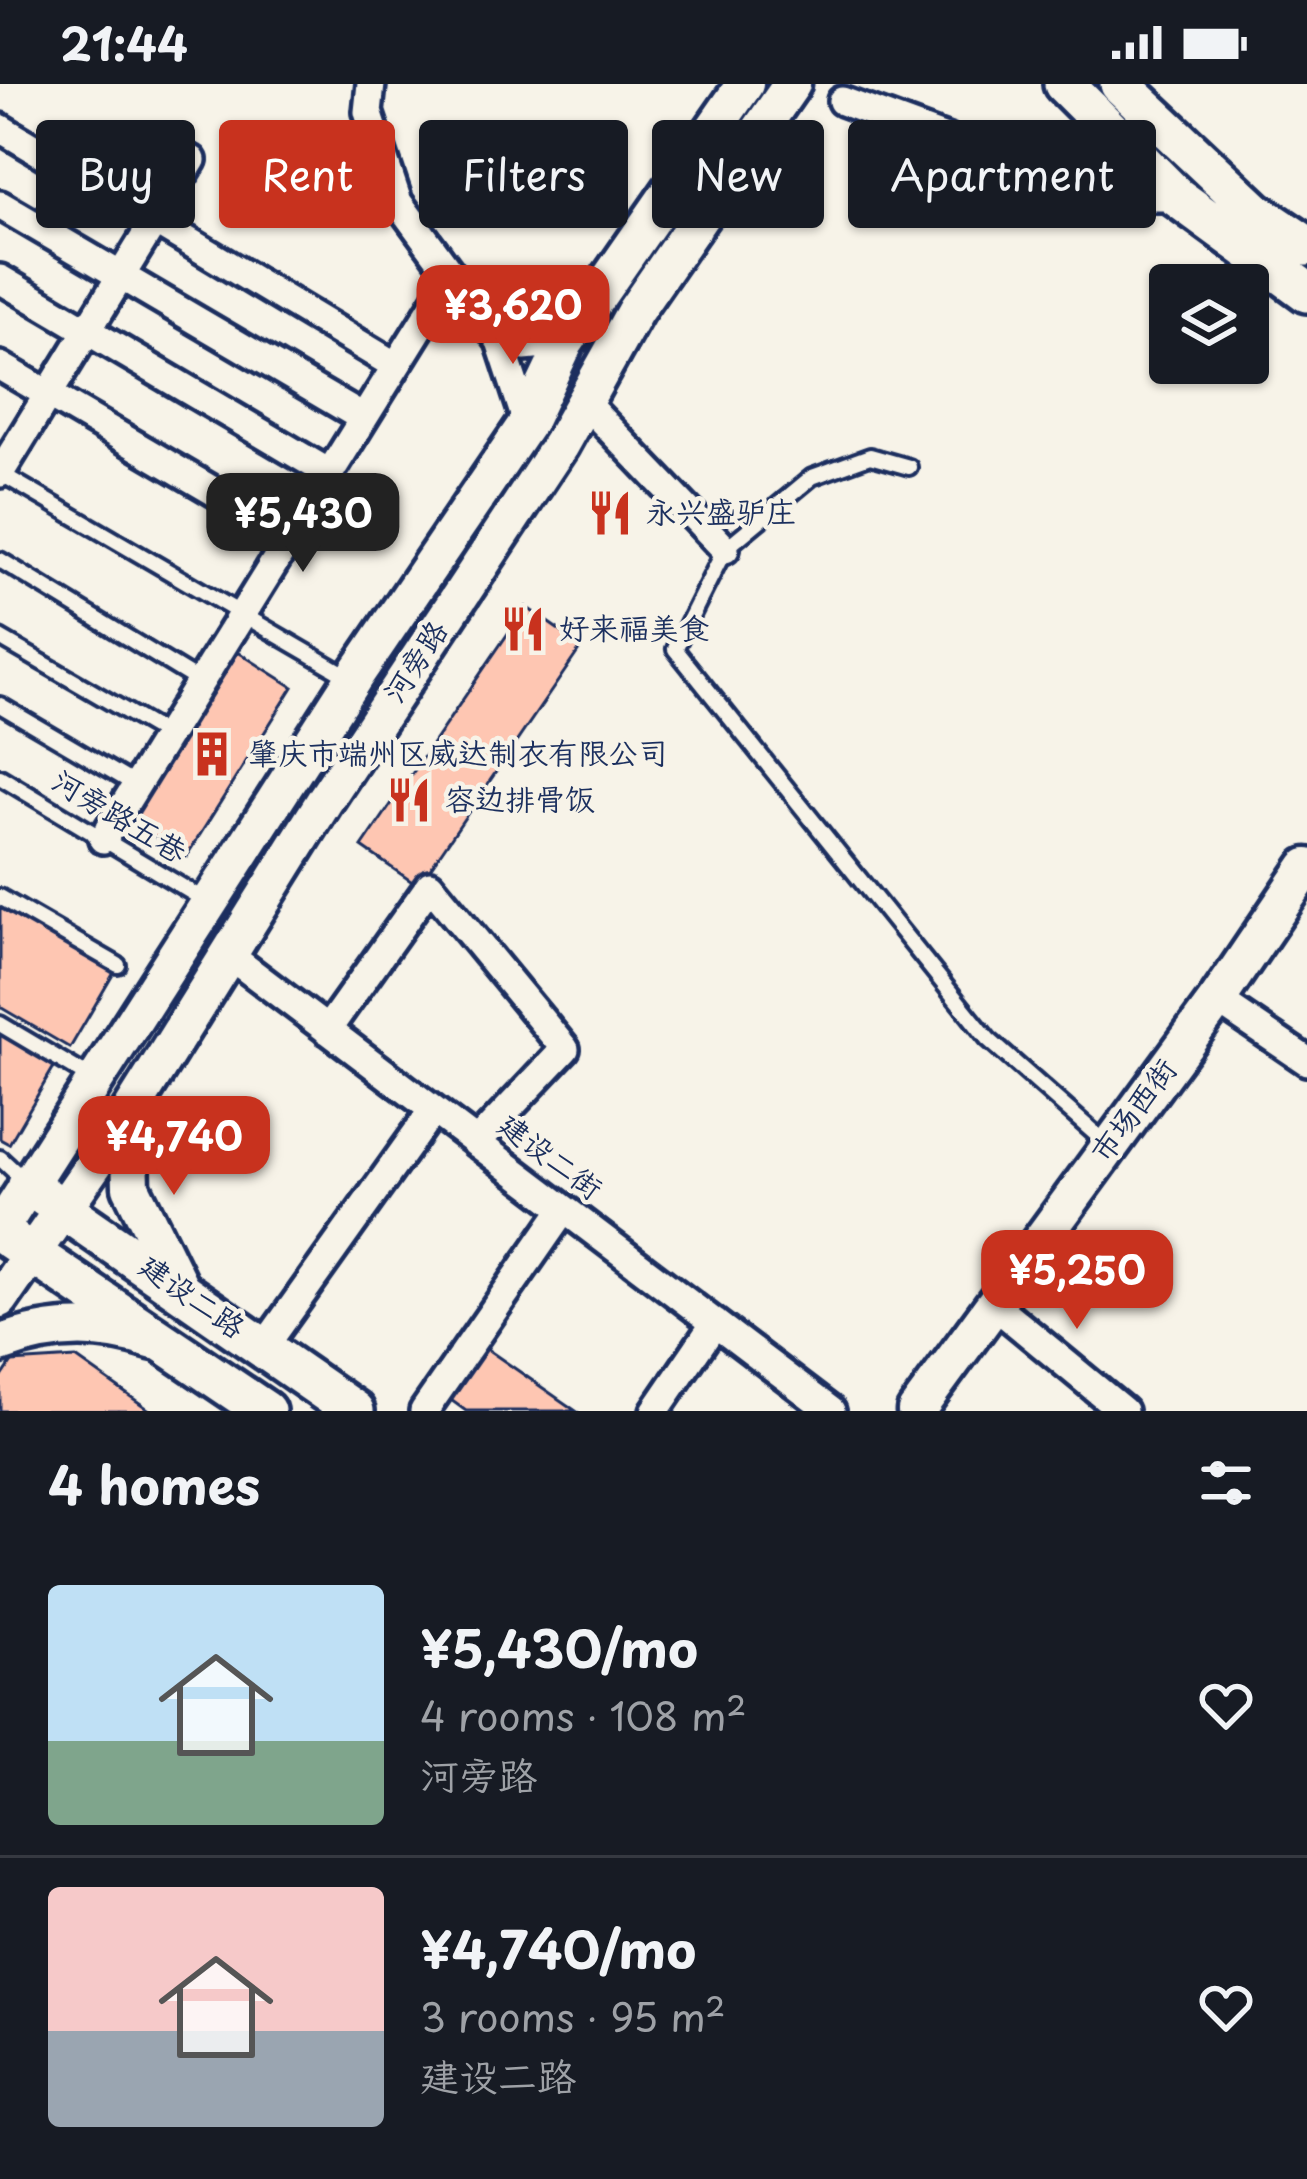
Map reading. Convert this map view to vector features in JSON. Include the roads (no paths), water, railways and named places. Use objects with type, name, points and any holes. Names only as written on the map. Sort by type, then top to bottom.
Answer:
[{"type":"main road","points":[[1064,84],[1177,197],[1307,292]]},
{"type":"main road","points":[[1120,84],[1256,212],[1307,247]]},
{"type":"main road","name":"建设二路","points":[[14,1171],[354,1411]]},
{"type":"main road","name":"建设二路","points":[[10,1238],[266,1411]]},
{"type":"main road","points":[[278,1411],[302,1375]]},
{"type":"street","points":[[370,84],[368,112],[398,202],[450,279],[500,341],[527,423]]},
{"type":"street","name":"河旁路","points":[[0,1299],[14,1171],[96,1080],[353,679],[527,423],[565,343],[745,84]]},
{"type":"street","name":"河旁路","points":[[10,1238],[63,1208],[129,1114],[779,89]]},
{"type":"street","points":[[842,101],[1103,196],[1177,197]]},
{"type":"street","points":[[0,128],[36,149]]},
{"type":"street","points":[[0,205],[364,418]]},
{"type":"street","points":[[0,473],[150,228]]},
{"type":"street","points":[[168,228],[396,366]]},
{"type":"street","points":[[0,279],[329,473]]},
{"type":"street","points":[[103,838],[450,279]]},
{"type":"street","points":[[500,341],[524,346],[565,343]]},
{"type":"street","points":[[0,366],[290,536]]},
{"type":"street","points":[[584,402],[725,549]]},
{"type":"street","name":"市场西街","points":[[916,1411],[991,1302],[1217,1000],[1307,867]]},
{"type":"street","points":[[327,1030],[430,884],[565,1049],[476,1143]]},
{"type":"street","name":"建设二街","points":[[230,956],[831,1411]]},
{"type":"street","points":[[1217,1000],[1307,1060]]},
{"type":"street","points":[[264,1347],[433,1110]]},
{"type":"street","points":[[129,1114],[130,1186],[182,1289]]},
{"type":"street","points":[[424,1411],[563,1209]]},
{"type":"street","points":[[991,1302],[1123,1411]]},
{"type":"street","points":[[656,1411],[715,1323]]},
{"type":"street","points":[[0,1343],[43,1331],[112,1328],[159,1342]]},
{"type":"lane","points":[[909,467],[870,456],[812,477],[725,549],[675,649],[988,1040],[1108,1145]]},
{"type":"lane","points":[[0,473],[353,679]]},
{"type":"lane","points":[[0,560],[200,682]]},
{"type":"lane","points":[[0,638],[167,736]]},
{"type":"lane","points":[[0,705],[136,785]]},
{"type":"lane","name":"河旁路五巷","points":[[0,777],[210,903]]},
{"type":"lane","points":[[0,896],[118,965]]},
{"type":"lane","points":[[0,1024],[96,1080]]},
{"type":"place","name":"永兴盛驴庄","points":[[610,513]]},
{"type":"place","name":"好来福美食","points":[[523,629]]},
{"type":"place","name":"肇庆市端州区威达制衣有限公司","points":[[212,754]]},
{"type":"place","name":"容边排骨饭","points":[[409,800]]}]
